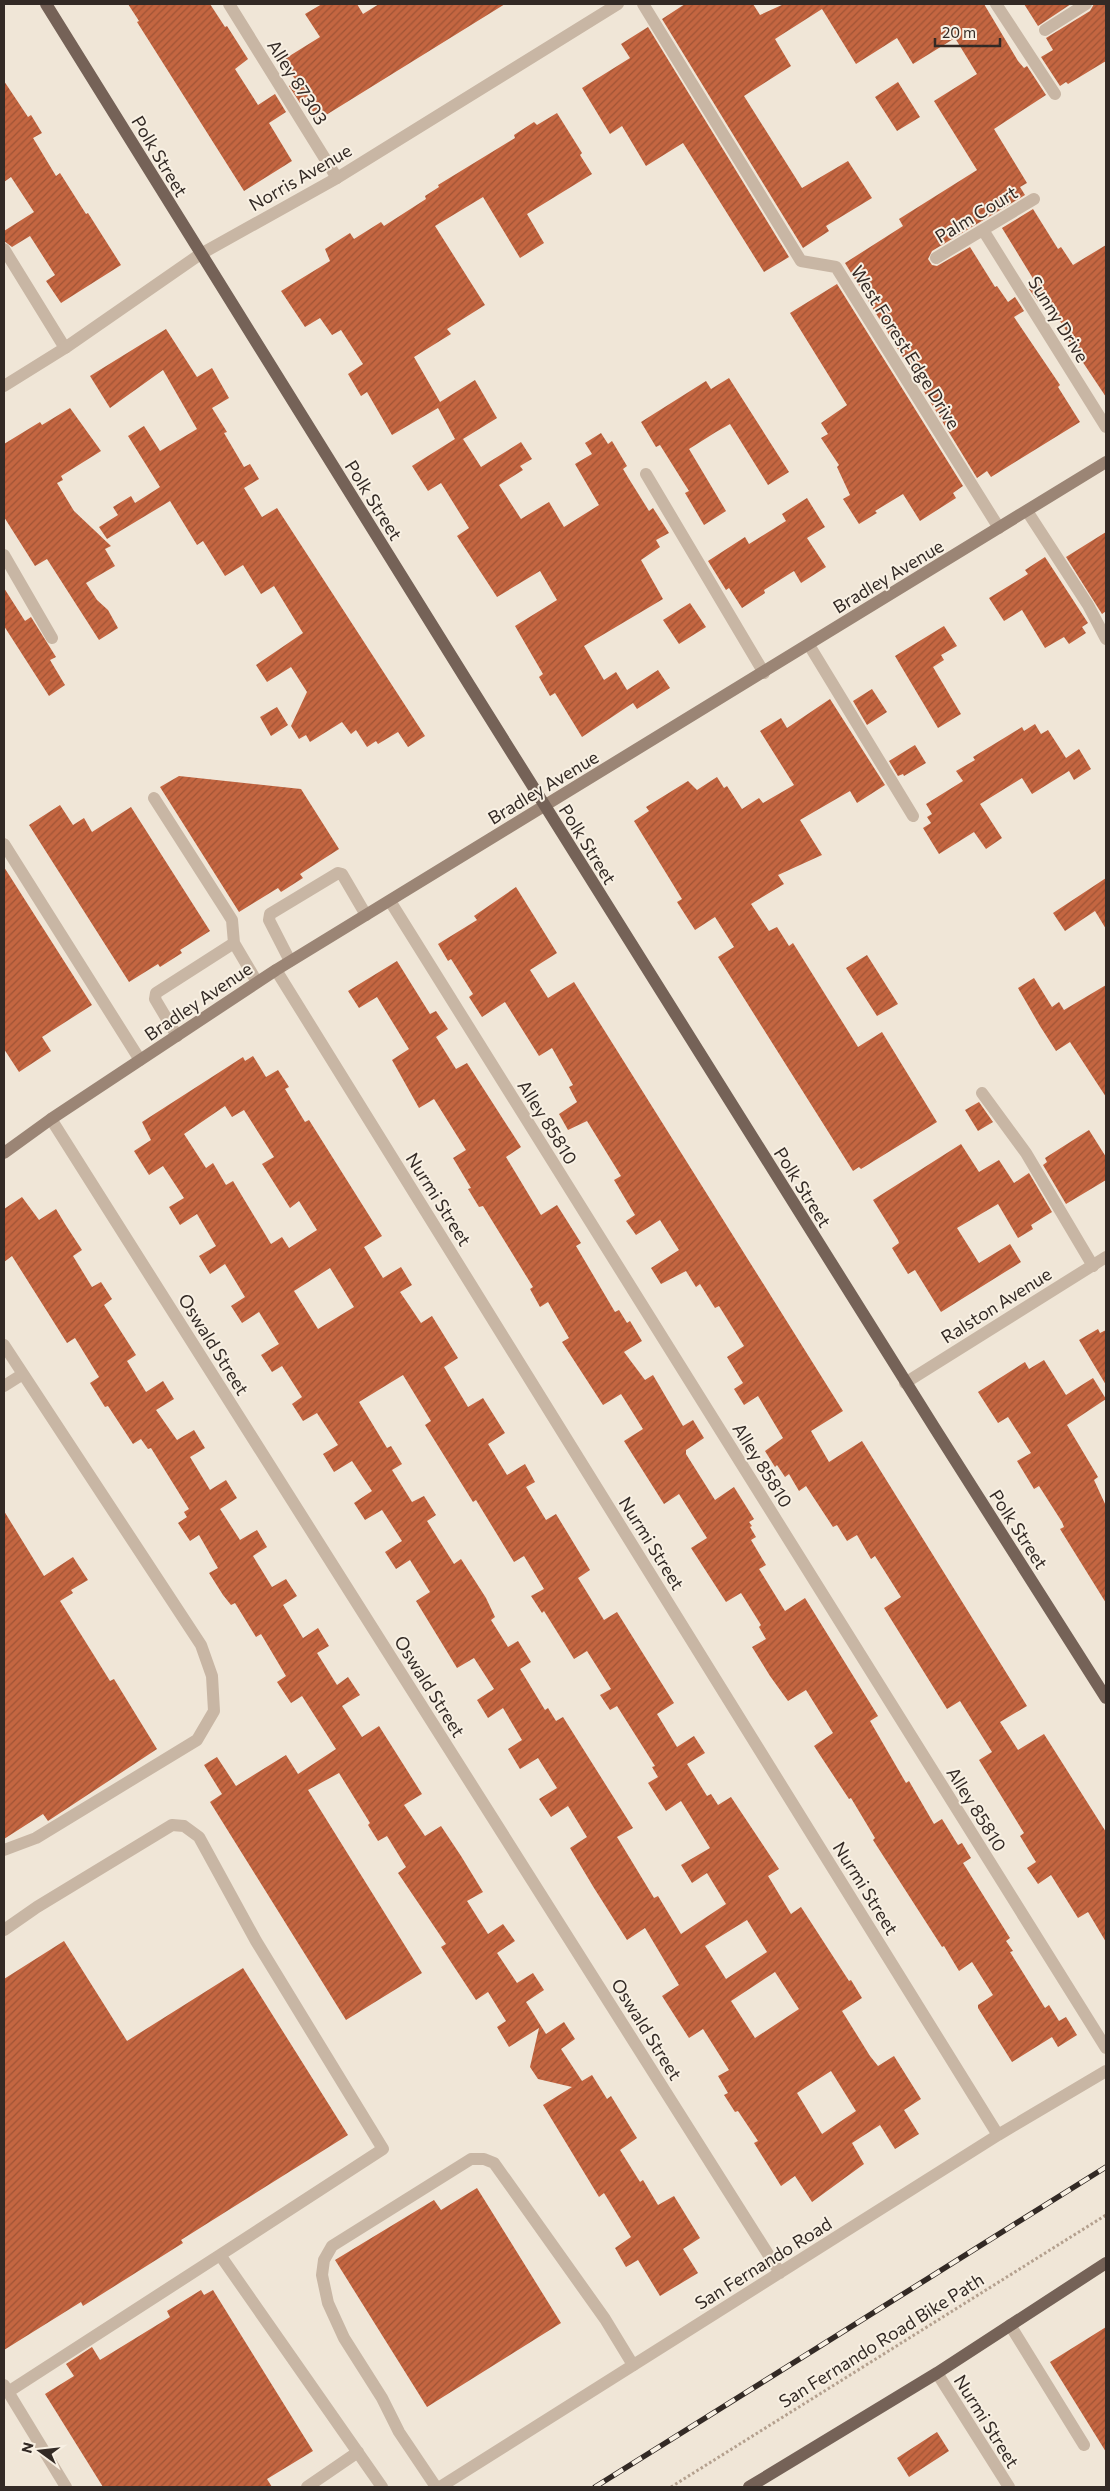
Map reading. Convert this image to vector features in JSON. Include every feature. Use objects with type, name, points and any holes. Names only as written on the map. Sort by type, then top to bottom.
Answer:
[{"type":"main road","name":"Polk Street","points":[[46,4],[199,255],[544,807],[905,1383],[1106,1698]]},
{"type":"main road","points":[[757,2485],[937,2373],[1106,2263]]},
{"type":"street","name":"Alley 87303","points":[[229,4],[337,178]]},
{"type":"street","name":"Norris Avenue","points":[[4,386],[65,348],[199,255],[337,178],[618,4]]},
{"type":"street","name":"West Forest Edge Drive","points":[[643,4],[801,261],[836,267],[999,528]]},
{"type":"street","points":[[996,4],[1055,94]]},
{"type":"street","points":[[1045,30],[1086,4]]},
{"type":"street","name":"Palm Court","points":[[936,258],[1034,199]]},
{"type":"street","name":"Sunny Drive","points":[[983,230],[1106,427]]},
{"type":"street","points":[[4,249],[65,348]]},
{"type":"street","name":"Bradley Avenue","points":[[4,1153],[51,1119],[290,961],[764,673],[1106,462]]},
{"type":"street","points":[[646,474],[764,673]]},
{"type":"street","points":[[1027,511],[1088,605],[1106,639]]},
{"type":"street","points":[[4,555],[52,638]]},
{"type":"street","points":[[809,645],[913,816]]},
{"type":"street","points":[[154,798],[232,920],[234,943],[258,982]]},
{"type":"street","points":[[4,844],[140,1060]]},
{"type":"street","points":[[290,961],[269,920],[270,914],[338,873],[342,874],[366,915]]},
{"type":"street","name":"Alley 85810","points":[[390,901],[1106,2048]]},
{"type":"street","points":[[177,1036],[155,999],[156,993],[234,943]]},
{"type":"street","name":"Nurmi Street","points":[[276,970],[998,2135]]},
{"type":"street","points":[[982,1093],[1030,1160],[1093,1266]]},
{"type":"street","name":"Oswald Street","points":[[51,1119],[780,2272]]},
{"type":"street","name":"Ralston Avenue","points":[[905,1383],[1106,1258]]},
{"type":"street","points":[[4,1345],[201,1645],[212,1676],[214,1711],[197,1740],[36,1838],[4,1850]]},
{"type":"street","points":[[4,1386],[23,1374]]},
{"type":"street","points":[[4,1930],[37,1907],[172,1825],[184,1826],[198,1837],[256,1940],[383,2149],[220,2255],[6,2388],[66,2487]]},
{"type":"street","name":"San Fernando Road","points":[[438,2487],[998,2135],[1106,2071]]},
{"type":"street","points":[[438,2487],[399,2432],[382,2398],[344,2338],[328,2303],[322,2276],[324,2260],[332,2246],[471,2159],[484,2159],[494,2163],[605,2319],[633,2365]]},
{"type":"street","points":[[220,2255],[382,2487]]},
{"type":"street","points":[[1010,2325],[1084,2445]]},
{"type":"street","name":"Nurmi Street","points":[[937,2373],[1009,2487]]},
{"type":"street","points":[[307,2487],[358,2452]]},
{"type":"path","name":"San Fernando Road Bike Path","points":[[671,2487],[1106,2215]]},
{"type":"building","points":[[128,4],[210,4],[248,59],[235,69],[258,105],[275,94],[286,112],[269,123],[292,161],[244,191],[137,22],[139,21]]},
{"type":"building","points":[[322,4],[357,4],[363,14],[379,4],[505,4],[318,120],[306,100],[300,103],[289,86],[296,81],[283,60],[320,37],[305,14]]},
{"type":"building","points":[[685,4],[753,4],[760,15],[784,4],[984,4],[1018,61],[1024,68],[1027,66],[1046,95],[994,129],[1027,183],[1020,187],[1025,195],[932,251],[928,259],[932,265],[937,266],[970,247],[995,287],[997,286],[1008,302],[1015,297],[1024,311],[1014,317],[1060,385],[1058,387],[1080,422],[991,477],[987,471],[977,478],[845,263],[903,226],[899,219],[977,170],[934,101],[977,74],[955,38],[913,64],[897,38],[856,64],[822,9],[775,39],[791,66],[744,96],[802,188],[848,161],[872,198],[826,226],[829,231],[803,248],[662,19]]},
{"type":"building","points":[[1024,4],[1071,4],[1038,26]]},
{"type":"building","points":[[1094,4],[1106,4],[1106,61],[1068,84],[1066,82],[1060,86],[1041,57],[1053,50],[1046,38],[1090,11]]},
{"type":"building","points":[[648,27],[789,257],[764,272],[683,143],[646,166],[622,126],[610,134],[582,88],[630,58],[621,44]]},
{"type":"building","points":[[4,81],[28,117],[31,115],[42,133],[33,138],[56,176],[60,173],[121,265],[61,303],[46,281],[55,275],[30,236],[12,247],[4,241],[4,231],[34,212],[11,177],[4,182]]},
{"type":"building","points":[[898,82],[920,117],[897,131],[875,97]]},
{"type":"building","points":[[557,113],[582,153],[580,155],[592,174],[527,214],[544,243],[520,258],[483,197],[435,226],[485,305],[447,329],[451,334],[414,357],[440,402],[475,380],[497,418],[463,439],[481,467],[521,442],[532,459],[520,466],[523,470],[499,485],[521,519],[549,502],[564,527],[599,505],[575,464],[592,454],[585,443],[601,433],[608,444],[612,441],[627,466],[623,469],[629,479],[649,511],[653,508],[669,533],[656,540],[660,547],[641,560],[663,599],[584,646],[604,680],[616,672],[627,690],[658,670],[670,688],[637,709],[633,703],[582,737],[555,693],[550,696],[539,677],[543,674],[515,626],[557,600],[540,571],[497,597],[457,536],[469,528],[441,483],[428,491],[412,466],[455,439],[438,408],[392,435],[367,392],[361,396],[348,374],[363,364],[341,330],[332,335],[320,318],[305,327],[281,291],[330,261],[325,249],[350,233],[354,239],[381,222],[384,226],[426,199],[425,196],[439,187],[438,185],[515,138],[514,135],[534,122],[537,125]]},
{"type":"building","points":[[1033,209],[1058,249],[1061,247],[1073,265],[1106,245],[1106,397],[1068,340],[1071,338],[1045,298],[1038,302],[1029,289],[1037,285],[1002,228]]},
{"type":"building","points":[[837,284],[963,486],[953,493],[956,498],[920,521],[903,494],[875,511],[877,513],[859,524],[843,499],[850,495],[837,467],[839,465],[821,438],[828,434],[821,423],[847,405],[790,313]]},
{"type":"building","points":[[166,329],[197,377],[212,368],[229,398],[212,408],[227,432],[224,433],[244,467],[250,464],[259,479],[244,488],[262,517],[277,508],[425,736],[408,747],[398,732],[378,744],[376,741],[367,747],[356,730],[351,734],[342,722],[310,742],[306,735],[299,739],[291,726],[307,692],[291,667],[267,682],[256,665],[303,633],[274,586],[261,594],[243,565],[225,576],[203,541],[197,545],[170,501],[107,539],[99,527],[118,515],[113,507],[131,496],[135,503],[160,487],[128,436],[144,426],[160,451],[197,429],[163,370],[110,408],[90,376]]},
{"type":"building","points":[[729,378],[789,472],[768,485],[730,424],[716,432],[689,449],[726,511],[704,525],[685,493],[689,491],[660,445],[656,447],[641,422],[706,381],[711,389]]},
{"type":"building","points":[[70,408],[101,451],[61,476],[63,480],[57,483],[74,511],[111,546],[105,549],[115,566],[86,583],[97,600],[108,610],[118,628],[99,640],[47,559],[35,566],[4,517],[4,444],[40,422],[42,425]]},
{"type":"building","points":[[807,498],[825,527],[807,538],[826,567],[801,583],[794,571],[764,590],[765,593],[742,608],[729,588],[726,590],[708,561],[745,537],[749,544],[786,521],[782,514]]},
{"type":"building","points":[[1106,532],[1106,611],[1102,614],[1066,557]]},
{"type":"building","points":[[1045,557],[1088,623],[1082,627],[1086,633],[1069,644],[1064,637],[1045,648],[1022,610],[1004,621],[989,598],[1028,574],[1025,570]]},
{"type":"building","points":[[4,588],[25,621],[31,617],[56,657],[50,660],[65,685],[49,696],[4,626]]},
{"type":"building","points":[[690,603],[706,627],[679,644],[663,620]]},
{"type":"building","points":[[944,626],[957,646],[941,655],[944,660],[933,667],[961,714],[938,728],[895,656]]},
{"type":"building","points":[[872,689],[887,712],[867,725],[853,701]]},
{"type":"building","points":[[830,699],[885,785],[857,803],[850,791],[800,820],[822,855],[778,875],[784,884],[751,904],[769,931],[777,927],[789,946],[793,943],[858,1047],[882,1032],[937,1122],[861,1169],[859,1167],[853,1171],[718,957],[734,947],[715,917],[695,930],[677,902],[682,899],[634,821],[649,811],[646,807],[688,781],[697,790],[717,777],[724,788],[727,786],[742,809],[759,798],[763,803],[794,785],[760,731],[781,718],[787,728]]},
{"type":"building","points":[[277,707],[288,725],[271,736],[260,717]]},
{"type":"building","points":[[1035,724],[1041,734],[1048,730],[1066,758],[1079,749],[1091,769],[1074,780],[1069,771],[1032,794],[1022,778],[980,804],[1002,838],[986,849],[974,832],[939,854],[923,828],[931,823],[927,817],[932,814],[926,804],[963,781],[956,771],[975,760],[973,757],[1022,727],[1024,731]]},
{"type":"building","points":[[915,745],[926,763],[904,776],[903,774],[898,776],[889,761]]},
{"type":"building","points":[[179,776],[301,789],[339,849],[300,874],[303,878],[281,892],[278,888],[239,912],[160,787]]},
{"type":"building","points":[[60,805],[73,825],[84,818],[92,832],[131,807],[210,931],[180,950],[182,953],[160,967],[158,964],[129,982],[29,825]]},
{"type":"building","points":[[4,867],[92,1005],[42,1037],[51,1051],[19,1072],[4,1049]]},
{"type":"building","points":[[1106,878],[1106,929],[1095,911],[1065,931],[1053,913]]},
{"type":"building","points":[[516,887],[557,953],[530,970],[548,998],[574,982],[843,1411],[811,1431],[829,1462],[862,1441],[1027,1706],[1000,1722],[1018,1750],[1044,1734],[1106,1832],[1106,1942],[1088,1912],[1078,1918],[1051,1875],[1038,1884],[1027,1868],[1036,1862],[1020,1836],[1024,1833],[979,1760],[992,1752],[960,1701],[947,1709],[884,1608],[901,1597],[875,1556],[871,1559],[857,1535],[847,1541],[837,1525],[833,1527],[806,1486],[799,1491],[789,1474],[785,1477],[777,1465],[775,1467],[765,1451],[783,1438],[758,1396],[744,1405],[734,1389],[743,1383],[727,1357],[744,1346],[719,1306],[715,1308],[700,1284],[696,1287],[686,1271],[661,1284],[651,1268],[679,1250],[660,1220],[636,1235],[626,1221],[635,1215],[614,1180],[621,1176],[587,1121],[568,1130],[559,1114],[577,1102],[569,1087],[573,1085],[552,1048],[539,1056],[505,1002],[482,1017],[469,997],[473,994],[451,959],[448,961],[438,944],[477,920],[474,916]]},
{"type":"building","points":[[867,955],[898,1004],[877,1016],[846,968]]},
{"type":"building","points":[[397,961],[430,1014],[436,1011],[448,1029],[436,1037],[456,1069],[467,1063],[521,1147],[506,1157],[541,1215],[557,1205],[581,1243],[576,1246],[615,1312],[619,1310],[627,1323],[630,1321],[642,1341],[624,1352],[645,1380],[653,1375],[683,1426],[693,1420],[704,1438],[686,1450],[686,1454],[715,1500],[734,1487],[754,1519],[749,1522],[756,1537],[751,1540],[766,1565],[759,1569],[785,1611],[805,1598],[878,1716],[870,1721],[906,1783],[909,1781],[934,1824],[942,1819],[958,1845],[962,1843],[971,1858],[963,1863],[1010,1938],[1006,1941],[1013,1951],[1010,1952],[1045,2008],[1049,2005],[1059,2021],[1066,2017],[1077,2035],[1058,2047],[1052,2037],[1012,2062],[978,2008],[978,2005],[993,1995],[972,1962],[959,1971],[873,1840],[875,1838],[851,1798],[849,1799],[814,1746],[833,1733],[806,1690],[788,1701],[770,1676],[752,1647],[766,1639],[759,1627],[761,1625],[741,1593],[726,1602],[691,1548],[707,1538],[679,1494],[664,1504],[624,1441],[643,1429],[621,1394],[603,1405],[562,1342],[569,1338],[548,1302],[540,1307],[530,1289],[533,1287],[483,1206],[479,1207],[468,1189],[471,1188],[453,1158],[466,1150],[434,1099],[419,1108],[392,1060],[409,1049],[377,997],[359,1008],[348,991]]},
{"type":"building","points":[[1034,978],[1052,1007],[1059,1002],[1064,1010],[1106,985],[1106,1097],[1070,1042],[1056,1051],[1040,1026],[1018,988]]},
{"type":"building","points":[[253,1056],[266,1077],[278,1070],[289,1087],[285,1089],[305,1122],[309,1120],[382,1236],[364,1247],[383,1278],[401,1267],[412,1285],[400,1292],[421,1323],[432,1316],[458,1358],[444,1367],[468,1407],[483,1398],[505,1433],[488,1444],[507,1475],[525,1464],[535,1482],[526,1487],[546,1520],[556,1514],[590,1570],[578,1578],[604,1620],[617,1612],[674,1703],[657,1714],[677,1747],[694,1736],[705,1753],[687,1764],[707,1796],[711,1794],[718,1805],[731,1797],[779,1869],[768,1876],[791,1914],[801,1907],[862,1998],[842,2011],[870,2056],[878,2066],[894,2056],[921,2099],[904,2110],[919,2134],[895,2149],[880,2125],[852,2143],[864,2164],[812,2202],[795,2176],[781,2186],[754,2143],[758,2141],[738,2111],[735,2112],[724,2095],[728,2093],[718,2076],[729,2070],[703,2029],[689,2038],[662,1996],[679,1985],[645,1928],[627,1940],[594,1888],[570,1848],[587,1837],[568,1806],[551,1817],[539,1799],[557,1788],[538,1758],[520,1769],[508,1749],[522,1740],[503,1708],[488,1718],[477,1700],[494,1689],[474,1658],[457,1668],[416,1601],[430,1592],[410,1560],[396,1569],[385,1552],[402,1541],[382,1510],[365,1520],[354,1503],[372,1491],[352,1461],[334,1472],[323,1454],[338,1445],[317,1413],[303,1421],[292,1404],[302,1397],[282,1366],[272,1372],[261,1355],[279,1344],[259,1312],[242,1323],[231,1306],[245,1297],[225,1264],[210,1274],[199,1256],[216,1246],[197,1214],[180,1225],[169,1207],[184,1198],[163,1166],[149,1175],[134,1151],[151,1140],[142,1122],[243,1057],[245,1061]],"holes":[[[225,1106],[232,1117],[244,1110],[274,1157],[262,1164],[290,1208],[299,1201],[317,1230],[289,1248],[282,1237],[271,1244],[233,1181],[226,1185],[213,1163],[206,1168],[184,1134]],[[330,1268],[354,1307],[318,1329],[294,1291]],[[403,1375],[431,1421],[425,1425],[473,1502],[476,1500],[514,1562],[524,1556],[544,1589],[531,1596],[542,1613],[544,1611],[574,1659],[587,1651],[611,1689],[600,1695],[610,1710],[617,1706],[655,1766],[652,1767],[658,1777],[648,1783],[666,1811],[681,1801],[710,1848],[681,1865],[692,1883],[707,1873],[726,1904],[681,1934],[658,1896],[654,1898],[617,1837],[633,1828],[563,1717],[556,1721],[548,1708],[545,1710],[520,1669],[531,1662],[518,1641],[508,1647],[491,1620],[495,1617],[486,1598],[461,1559],[454,1564],[427,1521],[436,1515],[424,1496],[412,1502],[392,1470],[402,1464],[391,1446],[387,1448],[359,1402]],[[747,1920],[767,1952],[726,1979],[705,1946]],[[775,1972],[799,2009],[755,2038],[731,2001]],[[831,2071],[856,2111],[822,2134],[797,2093]]]},
{"type":"building","points":[[979,1102],[993,1122],[978,1131],[965,1110]]},
{"type":"building","points":[[1089,1130],[1106,1157],[1106,1180],[1066,1204],[1043,1165],[1047,1162],[1045,1158]]},
{"type":"building","points":[[961,1144],[979,1172],[999,1160],[1014,1183],[1029,1173],[1052,1212],[1031,1225],[1033,1229],[1018,1238],[998,1204],[957,1228],[979,1263],[1010,1244],[1021,1262],[941,1312],[915,1270],[908,1274],[892,1248],[899,1243],[898,1240],[873,1200]]},
{"type":"building","points":[[22,1197],[39,1220],[56,1209],[82,1250],[73,1256],[92,1287],[101,1282],[112,1299],[104,1305],[136,1355],[127,1361],[146,1392],[163,1381],[174,1399],[156,1410],[177,1440],[194,1430],[205,1448],[190,1457],[210,1490],[226,1480],[237,1498],[220,1509],[240,1540],[257,1530],[267,1547],[253,1556],[272,1587],[286,1579],[297,1596],[283,1605],[303,1638],[318,1628],[329,1646],[317,1653],[337,1685],[348,1677],[360,1695],[342,1706],[362,1737],[379,1726],[422,1794],[404,1805],[425,1836],[441,1826],[461,1856],[483,1892],[467,1901],[488,1934],[503,1924],[515,1941],[497,1953],[517,1983],[533,1973],[544,1990],[526,2002],[546,2034],[564,2022],[575,2039],[561,2049],[582,2081],[592,2075],[607,2099],[611,2096],[637,2138],[620,2150],[640,2182],[643,2180],[658,2205],[674,2196],[700,2238],[683,2249],[698,2273],[660,2296],[638,2260],[626,2267],[615,2248],[631,2237],[604,2193],[599,2197],[543,2105],[572,2087],[538,2079],[530,2067],[539,2028],[509,2047],[497,2027],[506,2021],[488,1992],[476,2000],[441,1947],[446,1944],[398,1873],[406,1867],[387,1836],[378,1841],[368,1825],[370,1823],[339,1773],[308,1790],[422,1973],[346,2020],[210,1802],[222,1794],[204,1765],[217,1757],[236,1786],[286,1755],[298,1774],[336,1749],[302,1696],[291,1703],[277,1682],[286,1676],[261,1634],[256,1637],[235,1603],[231,1605],[209,1573],[218,1568],[199,1535],[190,1541],[178,1523],[187,1517],[184,1512],[189,1509],[151,1448],[148,1449],[141,1439],[133,1444],[108,1406],[105,1407],[90,1383],[99,1377],[75,1338],[67,1343],[12,1256],[4,1262],[4,1209]]},
{"type":"building","points":[[1098,1329],[1100,1333],[1106,1330],[1106,1385],[1079,1340]]},
{"type":"building","points":[[1044,1360],[1066,1395],[1093,1378],[1106,1399],[1067,1425],[1098,1477],[1094,1480],[1106,1506],[1106,1603],[1060,1529],[1064,1527],[1062,1522],[1039,1486],[1034,1489],[1017,1461],[1031,1453],[1008,1417],[998,1423],[978,1392],[1025,1362],[1029,1369]]},
{"type":"building","points":[[4,1511],[44,1576],[73,1557],[88,1580],[71,1590],[73,1593],[60,1601],[110,1681],[114,1679],[157,1749],[48,1821],[43,1814],[4,1839]]},
{"type":"building","points":[[64,1941],[127,2041],[243,1968],[348,2135],[181,2240],[183,2243],[83,2306],[81,2302],[4,2350],[4,1979]]},
{"type":"building","points":[[477,2188],[561,2323],[427,2407],[335,2260],[434,2200],[441,2210]]},
{"type":"building","points":[[201,2290],[204,2295],[213,2290],[313,2451],[267,2479],[272,2487],[103,2487],[45,2394],[74,2376],[66,2364],[92,2347],[100,2360],[170,2317],[167,2311]]},
{"type":"building","points":[[1106,2327],[1106,2452],[1050,2362]]},
{"type":"building","points":[[937,2432],[949,2451],[909,2477],[897,2458]]},
{"type":"railway","points":[[595,2487],[1106,2167]]}]
